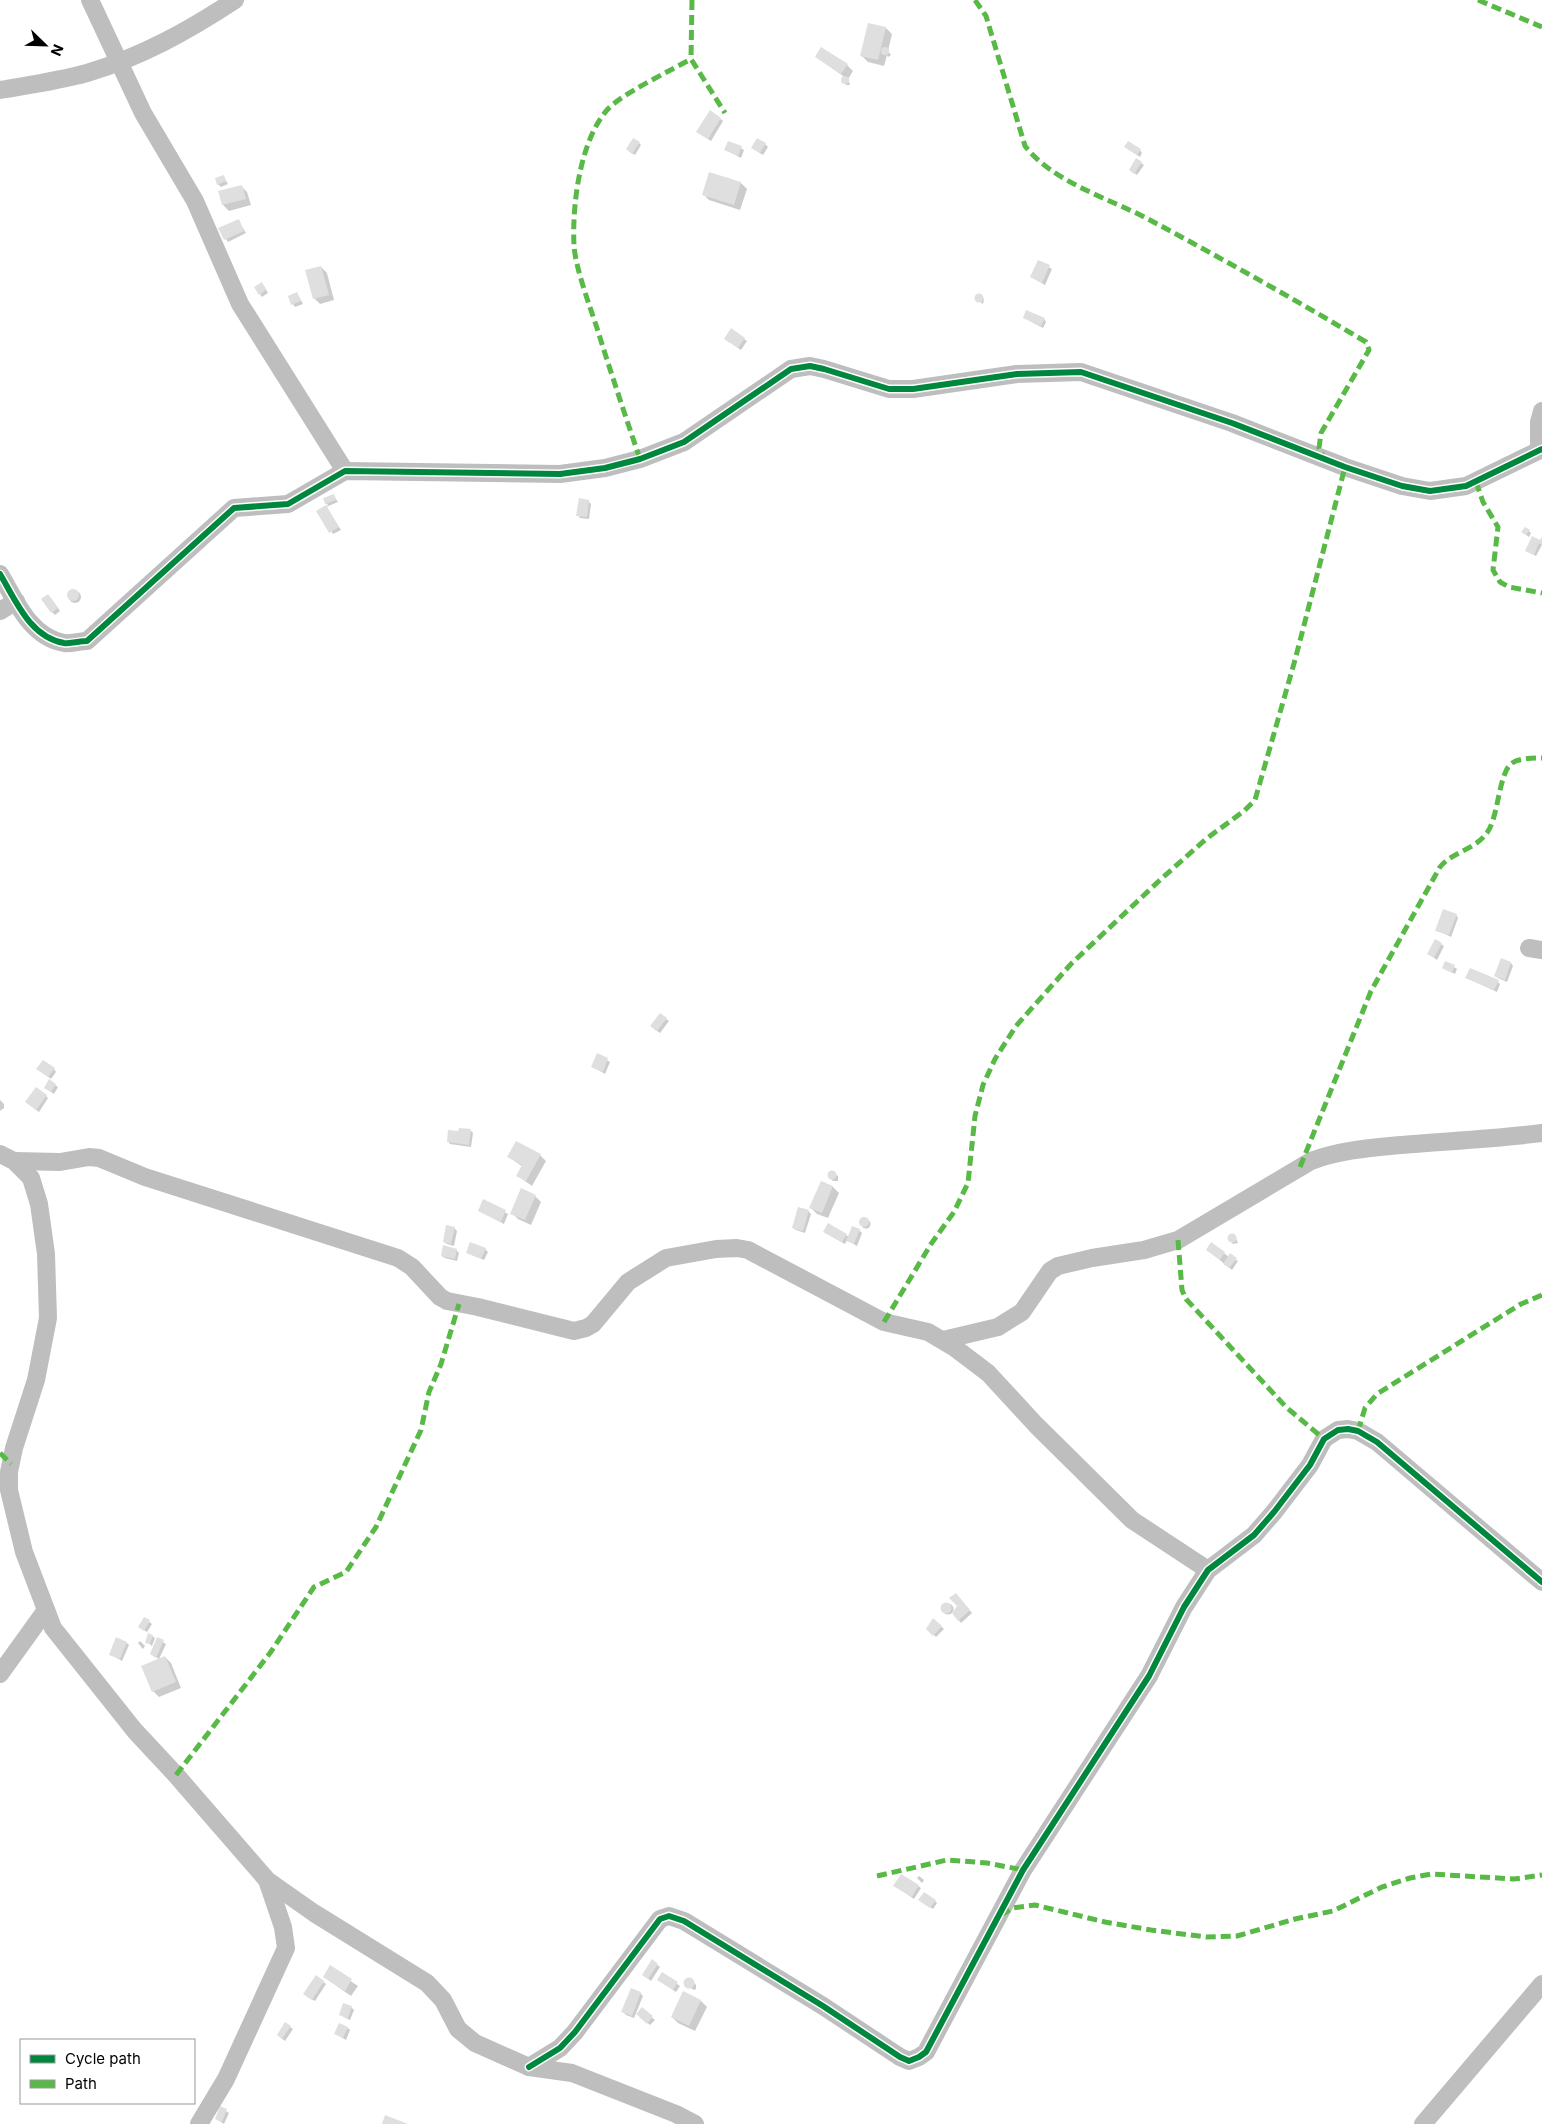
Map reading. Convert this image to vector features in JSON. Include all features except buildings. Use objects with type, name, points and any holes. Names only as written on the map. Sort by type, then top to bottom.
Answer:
[{"type":"street","points":[[90,0],[143,113],[194,201],[240,304],[345,471]]},
{"type":"street","points":[[0,90],[59,80],[119,62],[161,44],[193,27],[235,0]]},
{"type":"street","points":[[0,574],[26,618],[46,638],[66,643],[87,640],[234,508],[288,504],[345,471],[560,474],[605,468],[640,459],[684,442],[791,369],[810,366],[888,389],[913,389],[1017,374],[1081,372],[1232,423],[1345,467],[1402,486],[1430,491],[1466,486],[1541,450],[1539,422],[1542,411]]},
{"type":"street","points":[[0,611],[16,601]]},
{"type":"street","points":[[943,1340],[998,1327],[1022,1312],[1050,1271],[1058,1266],[1092,1258],[1144,1250],[1178,1240],[1311,1160],[1333,1153],[1375,1147],[1505,1138],[1542,1133]]},
{"type":"street","points":[[7,1157],[60,1162],[89,1157],[99,1158],[145,1177],[398,1258],[412,1267],[440,1297],[448,1301],[574,1331],[593,1324],[628,1282],[666,1258],[716,1249],[737,1248],[748,1250],[884,1322],[928,1332],[943,1340],[988,1373],[1082,1472],[1132,1520],[1208,1570]]},
{"type":"street","points":[[7,1157],[31,1178],[39,1204],[46,1254],[48,1318],[36,1380],[14,1448],[9,1472],[10,1490],[24,1552],[53,1628],[135,1731],[176,1775],[267,1880],[314,1913],[427,1983],[443,2000],[458,2029],[475,2043],[529,2067],[572,2073],[676,2114],[695,2124]]},
{"type":"street","points":[[529,2067],[560,2048],[575,2032],[660,1919],[669,1916],[684,1921],[823,2006],[900,2057],[908,2061],[919,2058],[926,2052],[1023,1870],[1144,1684],[1184,1607],[1208,1570],[1254,1535],[1310,1465],[1324,1440],[1338,1430],[1358,1430],[1377,1442],[1542,1582]]},
{"type":"street","points":[[0,1674],[46,1610]]},
{"type":"street","points":[[199,2124],[226,2079],[286,1948],[283,1927],[267,1880]]},
{"type":"street","points":[[1423,2124],[1542,1984]]},
{"type":"marked path","points":[[692,0],[691,59],[725,113]]},
{"type":"marked path","points":[[975,0],[986,16],[1025,146],[1037,159],[1050,170],[1082,188],[1148,219],[1285,294],[1366,342],[1369,350],[1321,433],[1319,448],[1324,458]]},
{"type":"marked path","points":[[1478,0],[1542,27]]},
{"type":"marked path","points":[[640,459],[586,296],[577,263],[574,245],[576,193],[584,156],[590,139],[607,110],[634,90],[691,59]]},
{"type":"marked path","points":[[884,1322],[931,1244],[954,1212],[968,1183],[975,1116],[983,1085],[995,1059],[1016,1026],[1071,964],[1160,880],[1206,839],[1244,811],[1255,800],[1295,660],[1345,467]]},
{"type":"marked path","points":[[1476,482],[1483,502],[1498,527],[1493,570],[1500,582],[1509,587],[1542,593]]},
{"type":"marked path","points":[[1300,1167],[1371,991],[1440,867],[1475,844],[1486,834],[1494,818],[1507,768],[1515,761],[1542,758]]},
{"type":"marked path","points":[[1178,1240],[1182,1290],[1186,1299],[1286,1407],[1324,1439]]},
{"type":"marked path","points":[[1358,1431],[1365,1408],[1377,1394],[1521,1304],[1542,1295]]},
{"type":"marked path","points":[[176,1775],[270,1653],[314,1587],[346,1572],[376,1527],[421,1430],[429,1392],[441,1364],[459,1304]]},
{"type":"marked path","points":[[0,1453],[11,1464]]},
{"type":"marked path","points":[[877,1876],[947,1860],[987,1863],[1023,1870]]},
{"type":"marked path","points":[[1001,1915],[1013,1908],[1035,1905],[1105,1922],[1151,1930],[1206,1937],[1237,1936],[1295,1919],[1333,1911],[1382,1887],[1410,1878],[1431,1874],[1514,1879],[1542,1875]]},
{"type":"cycle path","points":[[0,574],[25,616],[42,633],[64,643],[87,641],[234,508],[288,504],[345,471],[560,474],[605,468],[640,459],[684,442],[791,369],[810,366],[889,389],[913,389],[1017,374],[1081,372],[1232,423],[1345,467],[1402,486],[1430,491],[1466,486],[1542,449]]},
{"type":"cycle path","points":[[529,2067],[560,2048],[575,2032],[660,1919],[669,1916],[684,1921],[823,2006],[900,2057],[909,2061],[926,2052],[1023,1870],[1149,1676],[1184,1607],[1208,1570],[1254,1535],[1310,1465],[1324,1439],[1338,1430],[1358,1431],[1377,1442],[1542,1582]]}]
